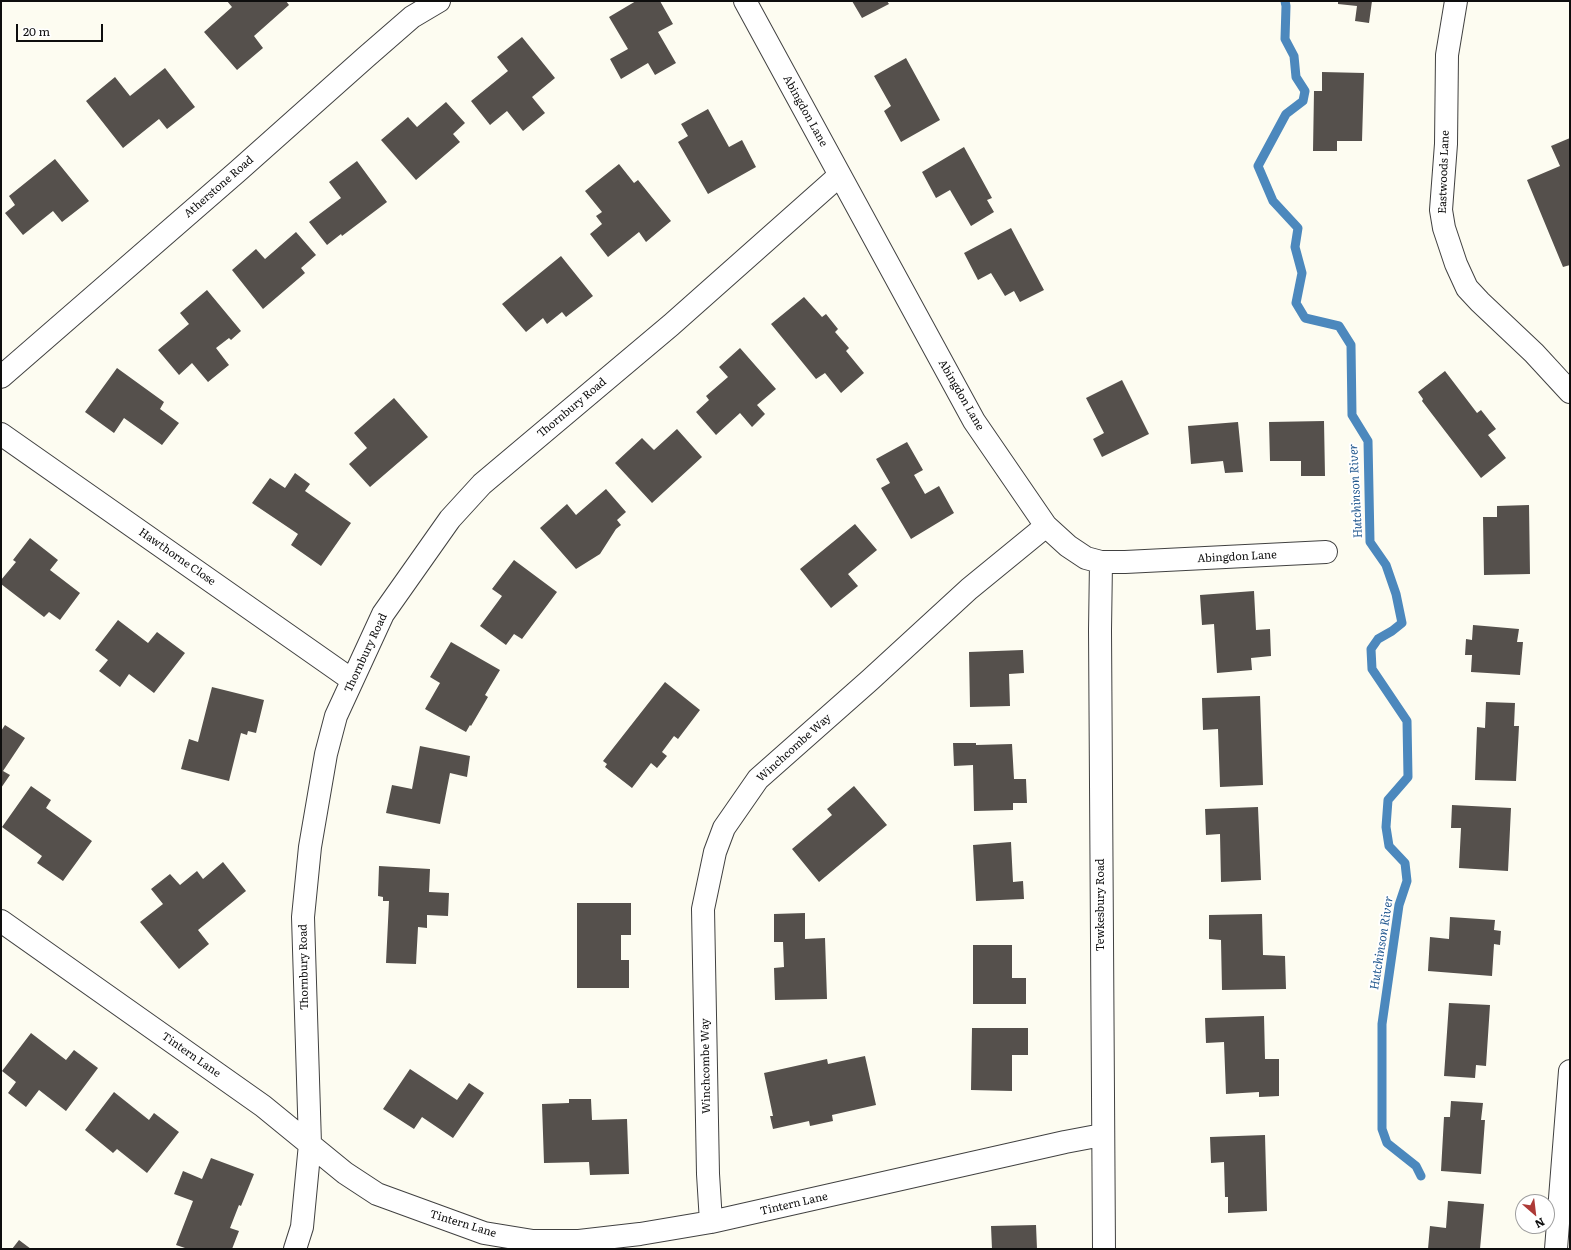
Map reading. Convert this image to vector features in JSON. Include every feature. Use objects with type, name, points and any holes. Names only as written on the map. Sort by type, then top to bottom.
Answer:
[{"type":"street","name":"Atherstone Road","points":[[1,377],[412,17],[439,1]]},
{"type":"street","name":"Abingdon Lane","points":[[744,1],[974,421],[1046,526],[1068,546],[1086,558],[1101,562],[1326,552]]},
{"type":"street","name":"Eastwoods Lane","points":[[1456,1],[1447,56],[1446,144],[1441,210],[1444,228],[1456,264],[1467,288],[1534,353],[1570,392]]},
{"type":"street","name":"Thornbury Road","points":[[295,1249],[302,1227],[310,1144],[303,917],[310,847],[326,754],[336,716],[383,614],[450,519],[482,484],[671,325],[840,175]]},
{"type":"street","name":"Hawthorne Close","points":[[1,434],[352,680]]},
{"type":"street","name":"Winchcombe Way","points":[[711,1222],[708,1174],[703,909],[715,852],[724,828],[758,779],[870,680],[969,589],[1046,526]]},
{"type":"street","name":"Tewkesbury Road","points":[[1101,562],[1102,1136],[1104,1249]]},
{"type":"street","name":"Tintern Lane","points":[[1,921],[263,1106],[345,1173],[377,1194],[484,1233],[533,1241],[579,1241],[640,1234],[711,1222],[1065,1142],[1102,1136]]},
{"type":"street","points":[[1556,1249],[1570,1071]]},
{"type":"building","points":[[227,1],[286,1],[289,5],[254,36],[263,48],[237,70],[204,32],[232,7]]},
{"type":"building","points":[[636,1],[660,1],[673,24],[658,32],[676,63],[655,75],[648,63],[621,79],[610,59],[628,49],[609,17]]},
{"type":"building","points":[[852,1],[887,1],[889,4],[862,18]]},
{"type":"building","points":[[1338,1],[1372,1],[1369,23],[1355,21],[1357,6],[1338,4]]},
{"type":"building","points":[[522,37],[555,78],[532,97],[545,113],[523,131],[507,111],[490,125],[471,101],[508,71],[497,57]]},
{"type":"building","points":[[906,58],[940,120],[901,142],[884,111],[891,106],[874,76]]},
{"type":"building","points":[[165,68],[195,107],[167,129],[159,119],[123,148],[86,101],[115,77],[130,96]]},
{"type":"building","points":[[1322,72],[1364,73],[1362,141],[1337,141],[1337,151],[1313,151],[1314,91],[1322,91]]},
{"type":"building","points":[[446,102],[465,123],[453,134],[460,142],[416,180],[381,140],[408,117],[417,127]]},
{"type":"building","points":[[708,109],[729,147],[742,140],[756,167],[708,194],[678,142],[688,136],[681,124]]},
{"type":"building","points":[[1570,138],[1570,265],[1563,267],[1527,180],[1560,166],[1551,146]]},
{"type":"building","points":[[964,147],[992,198],[987,200],[994,212],[971,226],[950,190],[936,198],[922,172]]},
{"type":"building","points":[[55,159],[89,201],[62,222],[53,211],[23,235],[5,213],[15,205],[9,196]]},
{"type":"building","points":[[357,161],[387,202],[342,236],[341,234],[327,245],[309,222],[341,198],[329,182]]},
{"type":"building","points":[[619,164],[634,183],[638,180],[671,221],[646,242],[639,232],[608,257],[590,234],[602,224],[596,216],[602,212],[585,191]]},
{"type":"building","points":[[1011,228],[1044,290],[1020,302],[1014,291],[1005,296],[991,273],[978,280],[964,253]]},
{"type":"building","points":[[296,232],[316,255],[301,268],[305,273],[263,309],[232,270],[256,249],[265,259]]},
{"type":"building","points":[[561,256],[593,296],[566,317],[562,312],[547,324],[543,318],[526,332],[502,304]]},
{"type":"building","points":[[207,290],[241,331],[231,340],[229,338],[216,348],[229,365],[208,382],[192,363],[179,375],[158,350],[189,324],[180,313]]},
{"type":"building","points":[[804,297],[822,317],[826,314],[838,329],[835,332],[849,348],[846,351],[864,373],[841,393],[825,373],[816,379],[771,324]]},
{"type":"building","points":[[740,348],[776,389],[757,405],[765,414],[752,427],[740,413],[716,435],[696,412],[709,400],[706,396],[728,377],[719,367]]},
{"type":"building","points":[[117,368],[164,402],[160,409],[179,423],[162,445],[124,418],[114,433],[85,412]]},
{"type":"building","points":[[1445,371],[1477,413],[1481,410],[1496,429],[1488,435],[1506,458],[1481,478],[1422,401],[1423,399],[1418,392]]},
{"type":"building","points":[[1122,380],[1149,434],[1102,457],[1093,439],[1104,433],[1086,398]]},
{"type":"building","points":[[394,398],[428,437],[370,487],[349,464],[367,448],[354,433]]},
{"type":"building","points":[[1324,421],[1325,476],[1301,476],[1301,461],[1270,461],[1269,422]]},
{"type":"building","points":[[1238,422],[1243,472],[1225,473],[1223,461],[1191,464],[1188,426]]},
{"type":"building","points":[[677,429],[702,457],[652,503],[615,463],[642,438],[654,450]]},
{"type":"building","points":[[907,442],[923,470],[914,475],[925,494],[939,486],[954,513],[911,539],[881,488],[890,483],[876,459]]},
{"type":"building","points":[[295,473],[310,484],[305,491],[351,523],[321,566],[291,545],[298,534],[252,503],[270,478],[285,488]]},
{"type":"building","points":[[606,489],[626,512],[617,520],[621,525],[616,529],[600,554],[576,569],[540,528],[567,504],[576,515]]},
{"type":"building","points":[[1529,505],[1530,574],[1484,575],[1483,517],[1497,517],[1497,506]]},
{"type":"building","points":[[855,524],[877,550],[848,574],[858,586],[831,608],[800,569]]},
{"type":"building","points":[[30,538],[58,560],[50,570],[80,593],[60,620],[49,612],[44,617],[1,584],[1,580],[16,562],[13,560]]},
{"type":"building","points":[[514,560],[557,592],[522,639],[514,634],[506,645],[480,626],[502,596],[492,589]]},
{"type":"building","points":[[1254,591],[1256,630],[1270,629],[1271,656],[1251,658],[1252,670],[1217,673],[1214,624],[1202,625],[1200,595]]},
{"type":"building","points":[[118,620],[148,643],[157,632],[185,653],[154,693],[129,674],[120,687],[99,671],[108,660],[95,650]]},
{"type":"building","points":[[1473,625],[1519,629],[1517,642],[1523,642],[1520,675],[1471,672],[1472,655],[1465,655],[1466,639],[1472,640]]},
{"type":"building","points":[[451,642],[500,670],[485,695],[488,697],[466,732],[425,709],[440,683],[430,677]]},
{"type":"building","points":[[1023,650],[1024,673],[1009,674],[1010,706],[970,707],[969,652]]},
{"type":"building","points":[[665,682],[700,710],[678,739],[674,736],[662,752],[667,756],[657,768],[651,763],[632,788],[605,767],[607,764],[603,761]]},
{"type":"building","points":[[212,687],[264,700],[256,733],[248,731],[247,735],[241,733],[229,781],[181,769],[189,739],[198,742]]},
{"type":"building","points":[[1260,696],[1263,785],[1220,787],[1218,729],[1203,730],[1202,698]]},
{"type":"building","points":[[1486,702],[1515,703],[1514,726],[1519,726],[1516,781],[1475,780],[1477,727],[1485,728]]},
{"type":"building","points":[[5,725],[25,738],[3,771],[10,775],[1,788],[1,731]]},
{"type":"building","points":[[953,743],[976,743],[976,745],[1012,744],[1014,779],[1026,779],[1027,803],[1013,803],[1013,810],[974,811],[973,765],[954,766]]},
{"type":"building","points":[[420,746],[470,756],[467,777],[450,773],[440,824],[386,813],[392,785],[412,789]]},
{"type":"building","points":[[31,786],[51,800],[46,808],[92,841],[63,881],[37,863],[42,856],[2,827]]},
{"type":"building","points":[[854,786],[887,825],[819,882],[792,849],[832,815],[827,809]]},
{"type":"building","points":[[1452,805],[1511,808],[1508,871],[1459,868],[1461,828],[1451,828]]},
{"type":"building","points":[[1258,807],[1261,880],[1221,882],[1220,834],[1206,835],[1205,809]]},
{"type":"building","points":[[1011,842],[1013,882],[1023,881],[1024,899],[976,901],[973,845]]},
{"type":"building","points":[[223,862],[246,891],[198,930],[209,944],[179,969],[140,922],[163,904],[151,889],[170,874],[180,885],[197,871],[203,879]]},
{"type":"building","points":[[379,866],[430,869],[429,892],[449,893],[448,916],[427,915],[427,928],[418,927],[416,964],[386,963],[389,901],[383,901],[383,897],[378,896]]},
{"type":"building","points":[[577,903],[631,903],[631,935],[621,935],[621,960],[629,960],[629,988],[577,988]]},
{"type":"building","points":[[805,913],[805,939],[825,938],[827,999],[775,1000],[774,968],[784,967],[783,942],[774,942],[774,914]]},
{"type":"building","points":[[1262,914],[1263,955],[1285,956],[1286,989],[1222,990],[1221,940],[1209,939],[1209,915]]},
{"type":"building","points":[[1450,917],[1495,920],[1494,930],[1501,931],[1500,945],[1494,944],[1492,976],[1428,971],[1430,937],[1449,939]]},
{"type":"building","points":[[973,945],[1012,945],[1012,978],[1026,978],[1026,1004],[973,1004]]},
{"type":"building","points":[[1449,1003],[1490,1005],[1486,1066],[1476,1065],[1475,1078],[1444,1076]]},
{"type":"building","points":[[1264,1016],[1265,1059],[1279,1059],[1279,1096],[1259,1097],[1259,1092],[1226,1094],[1224,1042],[1206,1043],[1205,1018]]},
{"type":"building","points":[[972,1028],[1028,1028],[1028,1055],[1012,1055],[1012,1091],[971,1090]]},
{"type":"building","points":[[31,1033],[66,1060],[74,1050],[98,1068],[66,1111],[39,1090],[26,1107],[8,1093],[16,1082],[2,1071]]},
{"type":"building","points":[[865,1056],[876,1105],[832,1115],[833,1121],[810,1126],[809,1121],[773,1129],[770,1116],[773,1116],[764,1073],[827,1059],[828,1064]]},
{"type":"building","points":[[410,1069],[457,1100],[469,1083],[484,1093],[453,1138],[422,1117],[414,1129],[383,1109]]},
{"type":"building","points":[[114,1092],[149,1120],[154,1113],[179,1132],[147,1173],[117,1149],[113,1153],[85,1130]]},
{"type":"building","points":[[569,1099],[591,1099],[592,1120],[627,1119],[629,1174],[590,1175],[589,1162],[544,1163],[542,1104],[569,1103]]},
{"type":"building","points":[[1451,1101],[1483,1103],[1481,1120],[1485,1120],[1481,1174],[1441,1171],[1444,1117],[1450,1117]]},
{"type":"building","points":[[1265,1135],[1267,1211],[1228,1213],[1228,1197],[1225,1197],[1224,1162],[1211,1163],[1210,1137]]},
{"type":"building","points":[[211,1158],[254,1174],[230,1228],[239,1231],[232,1249],[188,1249],[176,1245],[193,1201],[174,1194],[183,1171],[202,1179]]},
{"type":"building","points":[[1448,1201],[1484,1204],[1480,1249],[1428,1249],[1430,1226],[1446,1228]]},
{"type":"building","points":[[1036,1225],[1037,1249],[992,1249],[991,1226]]},
{"type":"building","points":[[19,1240],[31,1249],[12,1249]]},
{"type":"waterway","name":"Hutchinson River","points":[[1285,1],[1285,39],[1294,56],[1296,77],[1305,91],[1303,101],[1286,114],[1258,166],[1273,201],[1298,228],[1295,247],[1302,273],[1296,303],[1305,318],[1339,326],[1351,345],[1352,415],[1368,441],[1370,542],[1386,565],[1396,594],[1402,623],[1378,639],[1371,649],[1372,669],[1407,721],[1408,777],[1388,800],[1386,827],[1389,846],[1405,863],[1407,881],[1399,905],[1382,1024],[1382,1129],[1387,1143],[1416,1166],[1421,1176]]}]
